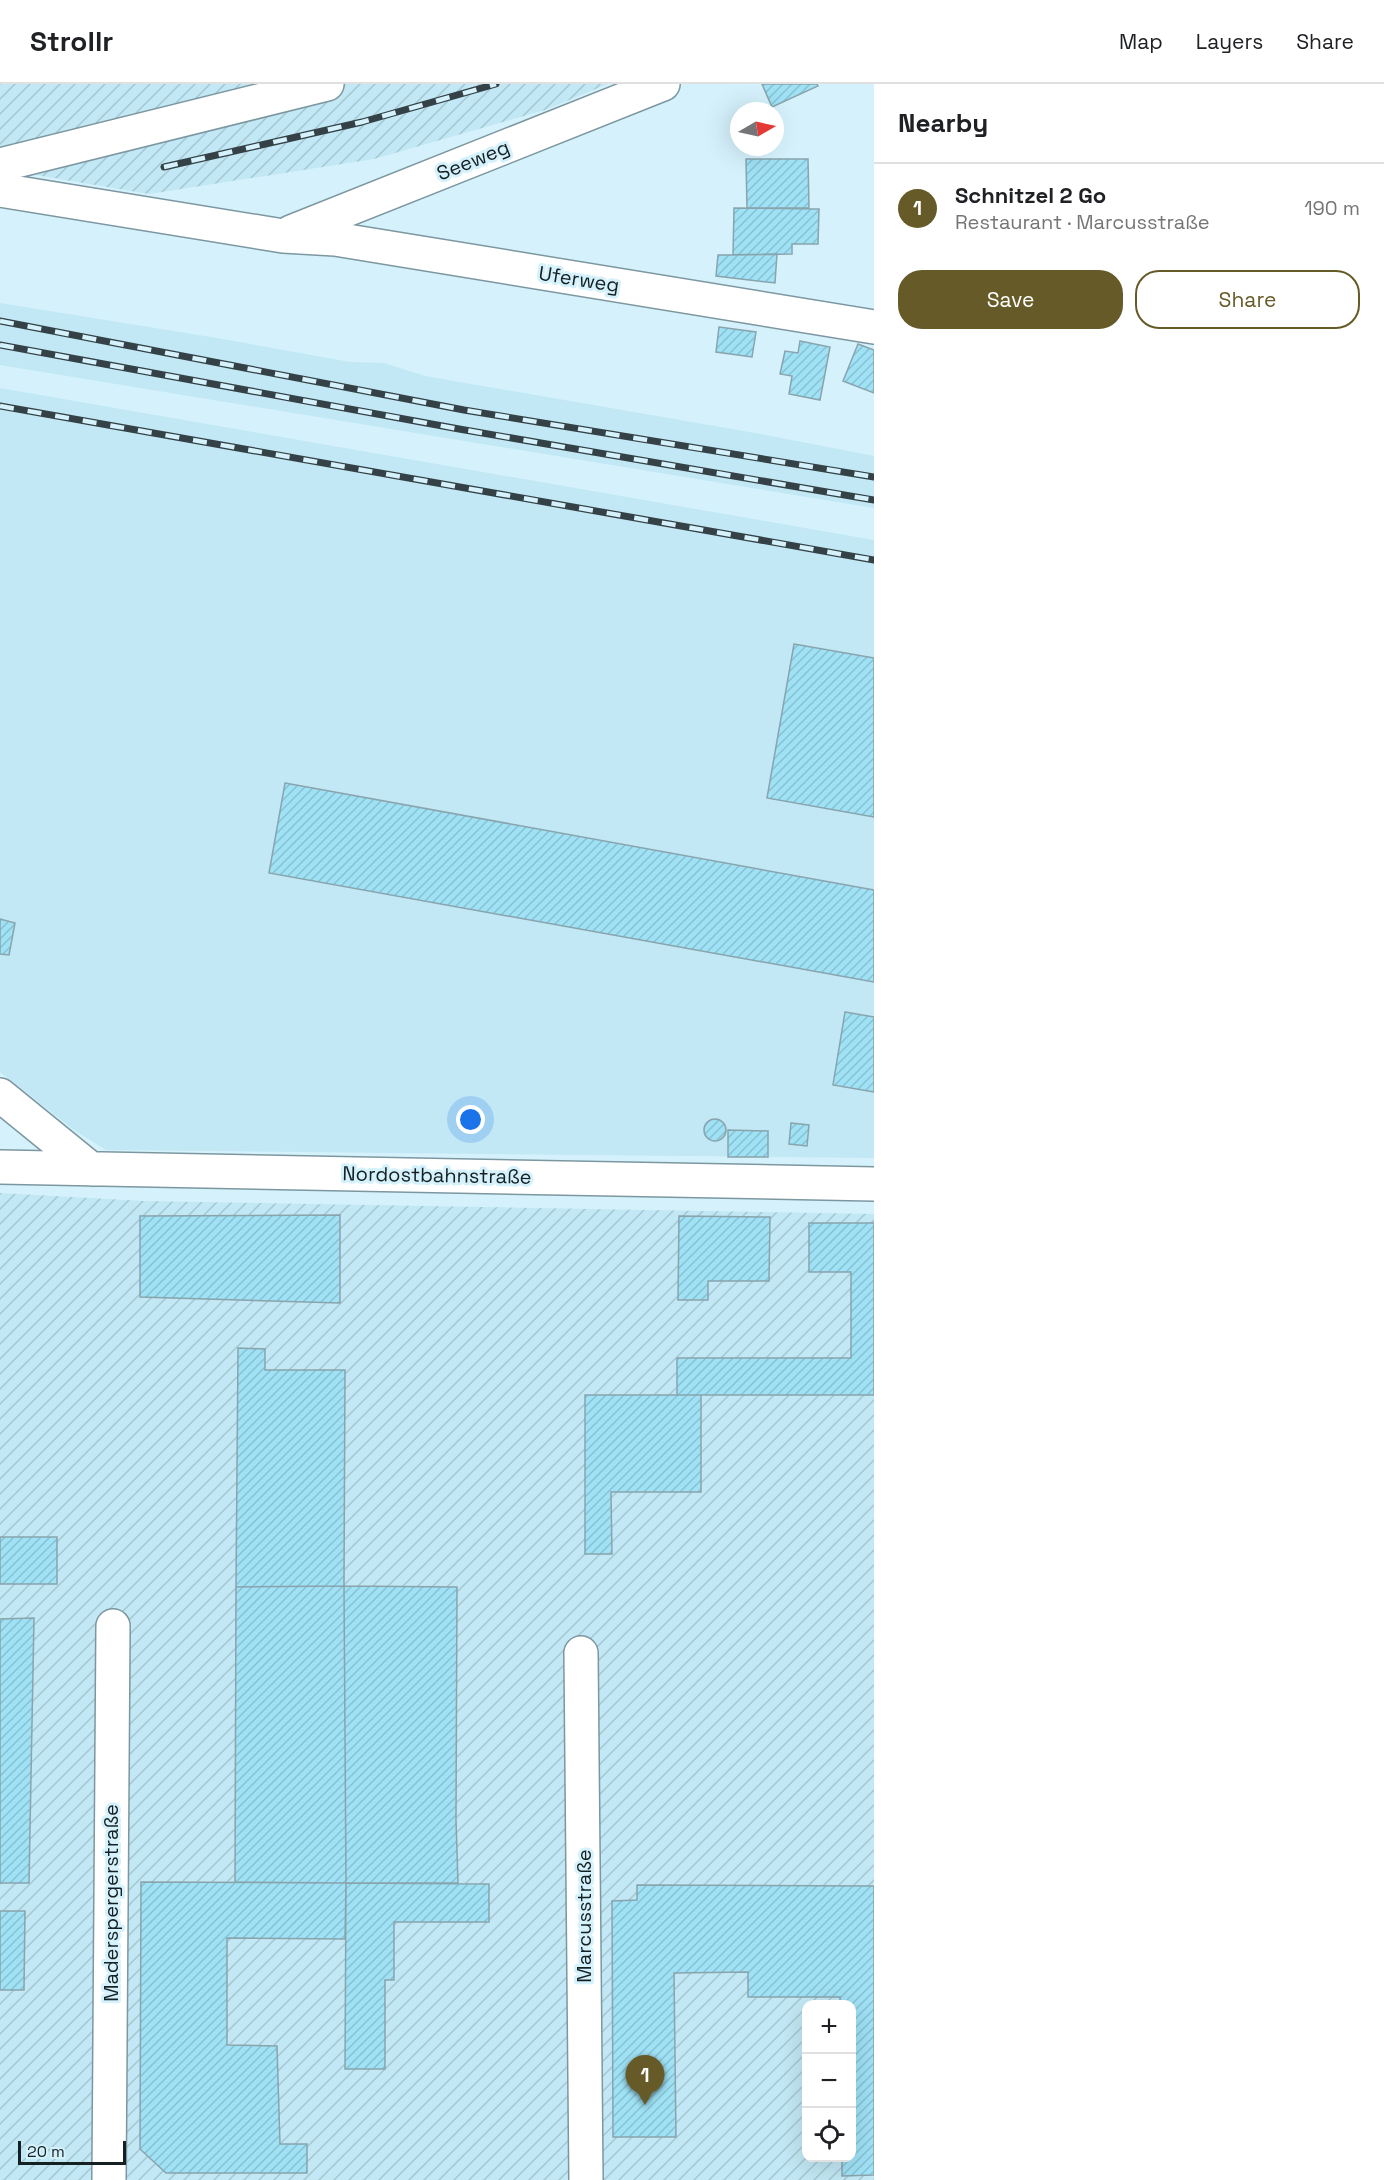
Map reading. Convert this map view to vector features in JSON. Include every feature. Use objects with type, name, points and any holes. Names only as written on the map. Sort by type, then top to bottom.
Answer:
[{"type":"street","points":[[0,165],[327,84]]},
{"type":"street","name":"Seeweg","points":[[283,236],[663,84]]},
{"type":"street","name":"Uferweg","points":[[0,190],[283,236],[335,239],[874,327]]},
{"type":"street","points":[[0,1095],[91,1169]]},
{"type":"street","name":"Nordostbahnstraße","points":[[0,1167],[874,1184]]},
{"type":"street","name":"Maderspergerstraße","points":[[109,2180],[113,1626]]},
{"type":"street","name":"Marcusstraße","points":[[581,1653],[586,2180]]},
{"type":"shaded area","points":[[0,84],[608,84],[545,110],[374,159],[149,194],[0,169]]},
{"type":"shaded area","points":[[0,303],[350,362],[384,363],[425,376],[761,434],[874,456],[874,508],[0,365]]},
{"type":"shaded area","points":[[0,388],[874,540],[874,1158],[106,1150],[74,1130],[0,1072]]},
{"type":"shaded area","points":[[0,1193],[144,1201],[874,1214],[874,2180],[0,2180]]},
{"type":"building","points":[[762,84],[817,84],[818,86],[783,102],[770,102]]},
{"type":"building","points":[[746,159],[808,159],[809,208],[747,208]]},
{"type":"building","points":[[734,208],[819,209],[818,244],[792,244],[792,254],[733,255]]},
{"type":"building","points":[[777,254],[775,283],[716,276],[718,255]]},
{"type":"building","points":[[719,327],[756,332],[752,357],[716,352]]},
{"type":"building","points":[[800,341],[830,347],[820,400],[789,394],[792,376],[780,374],[785,351],[798,353]]},
{"type":"building","points":[[858,344],[874,350],[874,393],[843,381]]},
{"type":"building","points":[[794,644],[874,658],[874,817],[767,798]]},
{"type":"building","points":[[285,783],[874,890],[874,982],[269,873]]},
{"type":"building","points":[[0,919],[15,923],[9,955],[0,954]]},
{"type":"building","points":[[845,1012],[874,1017],[874,1092],[833,1085]]},
{"type":"building","points":[[715,1119],[725,1126],[726,1130],[719,1140],[715,1141],[705,1134],[704,1130],[711,1120]]},
{"type":"building","points":[[791,1123],[809,1125],[807,1146],[789,1144]]},
{"type":"building","points":[[728,1130],[768,1131],[768,1157],[728,1157]]},
{"type":"building","points":[[340,1215],[340,1303],[140,1297],[140,1216]]},
{"type":"building","points":[[679,1216],[770,1217],[769,1281],[708,1281],[708,1300],[678,1300]]},
{"type":"building","points":[[809,1223],[874,1223],[874,1395],[677,1395],[677,1358],[851,1358],[851,1272],[809,1272]]},
{"type":"building","points":[[238,1348],[265,1349],[265,1370],[345,1370],[344,1586],[236,1587]]},
{"type":"building","points":[[585,1395],[701,1395],[701,1492],[611,1492],[612,1554],[585,1554]]},
{"type":"building","points":[[0,1537],[57,1537],[57,1584],[0,1584]]},
{"type":"building","points":[[344,1586],[457,1587],[458,1883],[346,1883]]},
{"type":"building","points":[[344,1586],[346,1883],[235,1882],[236,1587]]},
{"type":"building","points":[[34,1618],[29,1883],[0,1883],[0,1619]]},
{"type":"building","points":[[141,1882],[346,1883],[345,1939],[227,1938],[227,2045],[277,2046],[280,2144],[307,2144],[307,2173],[166,2173],[140,2149]]},
{"type":"building","points":[[346,1883],[489,1884],[489,1922],[394,1922],[394,1980],[385,1980],[385,2069],[345,2069]]},
{"type":"building","points":[[637,1885],[874,1886],[874,2175],[842,2176],[842,2162],[856,2162],[856,2000],[840,2000],[840,1997],[748,1997],[748,1972],[674,1973],[676,2137],[613,2137],[612,1901],[637,1900]]},
{"type":"building","points":[[0,1911],[25,1911],[24,1990],[0,1990]]},
{"type":"railway","points":[[164,167],[362,122],[496,84]]},
{"type":"railway","points":[[0,321],[464,410],[874,477]]},
{"type":"railway","points":[[0,345],[459,429],[874,500]]},
{"type":"railway","points":[[0,406],[874,560]]},
{"type":"place","name":"Schnitzel 2 Go","points":[[645,2105]]}]
